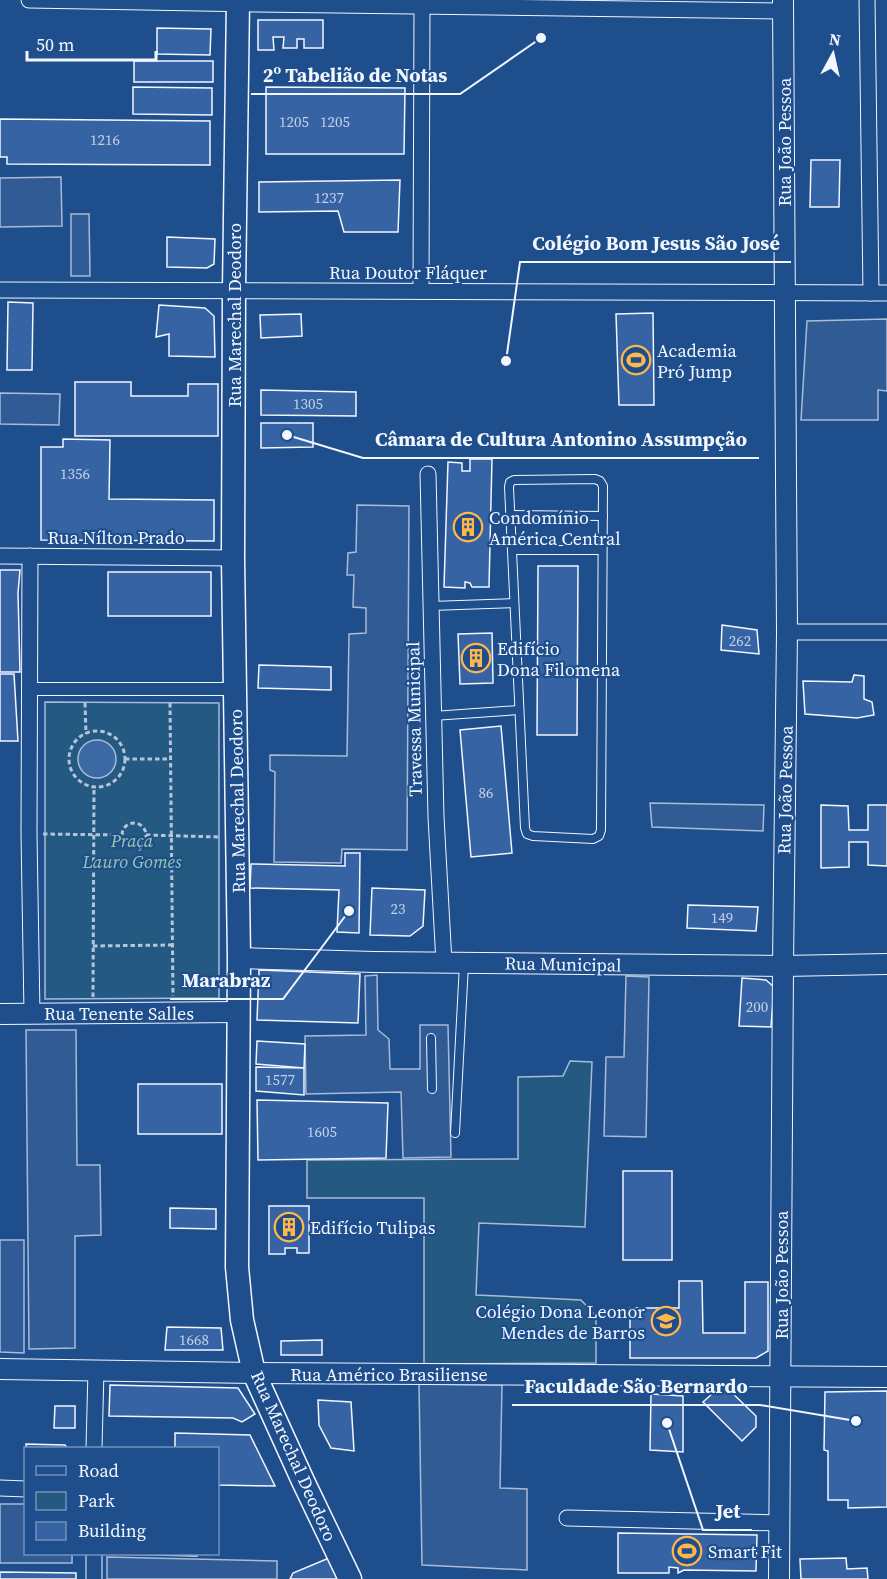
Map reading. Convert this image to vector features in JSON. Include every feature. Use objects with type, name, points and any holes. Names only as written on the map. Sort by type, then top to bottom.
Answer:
[{"type":"main road","name":"Rua Marechal Deodoro","points":[[238,2],[233,558],[239,958],[237,1267],[242,1320],[254,1373],[350,1579]]},
{"type":"street","points":[[29,0],[422,6],[783,5]]},
{"type":"street","points":[[867,0],[871,293]]},
{"type":"street","name":"Rua João Pessoa","points":[[779,1579],[787,632],[783,5]]},
{"type":"street","points":[[422,6],[422,291]]},
{"type":"street","name":"Rua Doutor Fláquer","points":[[0,290],[887,293]]},
{"type":"street","name":"Travessa Municipal","points":[[428,474],[436,816],[454,963]]},
{"type":"street","name":"Rua Nílton Prado","points":[[0,556],[233,558]]},
{"type":"street","points":[[30,556],[29,834],[32,1014]]},
{"type":"street","points":[[787,632],[887,632]]},
{"type":"street","points":[[30,689],[235,689]]},
{"type":"street","name":"Rua Municipal","points":[[239,958],[454,963],[783,966],[887,964]]},
{"type":"street","name":"Rua Tenente Salles","points":[[0,1014],[239,1012]]},
{"type":"street","name":"Rua Américo Brasiliense","points":[[0,1369],[887,1377]]},
{"type":"street","points":[[94,1447],[96,1370]]},
{"type":"street","points":[[0,1488],[24,1488]]},
{"type":"street","points":[[567,1518],[780,1523]]},
{"type":"street","points":[[94,1555],[94,1579]]},
{"type":"lane","points":[[595,479],[603,486],[603,516],[601,830],[599,836],[593,838],[533,837],[527,834],[525,828],[510,482],[514,480],[595,479]]},
{"type":"lane","points":[[510,515],[603,516]]},
{"type":"lane","points":[[512,550],[602,550]]},
{"type":"lane","points":[[431,606],[514,603]]},
{"type":"lane","points":[[433,716],[519,710]]},
{"type":"lane","points":[[454,963],[455,1133]]},
{"type":"lane","points":[[431,1038],[432,1089]]},
{"type":"path","points":[[85,689],[86,734]]},
{"type":"path","points":[[170,689],[173,1013]]},
{"type":"path","points":[[100,731],[116,739],[122,746],[125,759],[123,771],[118,778],[103,787],[94,787],[77,779],[71,770],[69,761],[70,751],[81,736],[100,731]]},
{"type":"path","points":[[125,759],[170,759]]},
{"type":"path","points":[[93,1014],[94,787]]},
{"type":"path","points":[[134,823],[142,826],[146,835],[142,845],[135,848],[124,844],[121,835],[126,825],[134,823]]},
{"type":"path","points":[[29,834],[121,835]]},
{"type":"path","points":[[146,835],[237,837]]},
{"type":"path","points":[[93,946],[173,945]]},
{"type":"green space","name":"Praça Lauro Gomes","points":[[45,702],[219,703],[219,998],[45,999]]},
{"type":"green space","points":[[570,1061],[592,1062],[585,1227],[479,1223],[476,1295],[581,1300],[596,1316],[596,1363],[424,1364],[424,1198],[307,1198],[307,1160],[518,1159],[518,1077],[563,1076]]},
{"type":"shaded area","points":[[61,177],[62,226],[0,227],[0,178]]},
{"type":"shaded area","points":[[71,214],[89,214],[90,276],[71,276]]},
{"type":"shaded area","points":[[887,319],[887,391],[878,390],[878,420],[801,420],[807,321]]},
{"type":"shaded area","points":[[0,393],[60,394],[59,425],[0,424]]},
{"type":"shaded area","points":[[357,505],[409,506],[407,850],[342,849],[341,863],[274,862],[275,772],[270,770],[270,755],[347,756],[349,634],[366,633],[366,608],[353,607],[354,575],[347,575],[348,553],[356,552]]},
{"type":"shaded area","points":[[97,740],[111,745],[116,759],[111,773],[97,778],[83,773],[78,759],[83,745]]},
{"type":"shaded area","points":[[650,803],[764,805],[763,831],[652,827]]},
{"type":"shaded area","points":[[377,975],[378,1030],[389,1039],[390,1069],[420,1069],[420,1025],[448,1025],[451,1157],[403,1158],[401,1092],[306,1094],[305,1036],[366,1035],[365,976]]},
{"type":"shaded area","points":[[626,976],[649,977],[646,1137],[604,1136],[606,1057],[624,1057]]},
{"type":"shaded area","points":[[26,1030],[76,1030],[77,1165],[100,1165],[101,1235],[75,1236],[75,1348],[29,1349]]},
{"type":"shaded area","points":[[0,1240],[24,1240],[24,1353],[0,1352]]},
{"type":"shaded area","points":[[419,1384],[502,1385],[500,1488],[527,1489],[527,1570],[422,1565]]},
{"type":"shaded area","points":[[0,1504],[24,1504],[24,1555],[72,1555],[72,1563],[0,1563]]},
{"type":"shaded area","points":[[107,1557],[277,1561],[277,1579],[107,1579]]},
{"type":"building","points":[[258,20],[323,20],[323,48],[304,48],[304,39],[297,39],[297,48],[283,48],[284,37],[273,37],[274,50],[258,50]]},
{"type":"building","points":[[157,28],[211,29],[210,55],[157,54]]},
{"type":"building","points":[[134,61],[213,61],[213,82],[134,82]]},
{"type":"building","points":[[133,87],[212,88],[212,115],[133,114]]},
{"type":"building","points":[[266,87],[405,88],[404,154],[266,154]]},
{"type":"building","points":[[0,119],[210,121],[210,165],[7,164],[7,157],[0,157]]},
{"type":"building","points":[[811,160],[840,160],[839,207],[810,207]]},
{"type":"building","points":[[400,180],[398,232],[344,232],[338,211],[259,212],[259,182]]},
{"type":"building","points":[[167,237],[215,239],[214,264],[207,268],[167,267]]},
{"type":"building","points":[[8,302],[33,303],[32,370],[7,370]]},
{"type":"building","points":[[159,305],[205,308],[214,316],[215,357],[169,356],[169,334],[156,337]]},
{"type":"building","name":"Academia Pró Jump","points":[[653,313],[654,405],[619,405],[616,314]]},
{"type":"building","points":[[301,314],[302,336],[261,338],[260,315]]},
{"type":"building","points":[[75,382],[131,382],[131,396],[188,396],[188,384],[218,384],[218,436],[75,436]]},
{"type":"building","points":[[261,390],[356,392],[356,416],[261,415]]},
{"type":"building","points":[[261,423],[313,423],[313,447],[261,448]]},
{"type":"building","points":[[63,439],[110,440],[109,499],[214,500],[214,541],[41,540],[41,447],[63,447]]},
{"type":"building","name":"Condomínio América Central","points":[[470,459],[492,459],[489,587],[472,587],[470,583],[465,582],[465,588],[444,587],[448,462],[462,463],[462,471],[470,471]]},
{"type":"building","points":[[538,566],[578,566],[577,735],[537,735]]},
{"type":"building","points":[[0,570],[20,570],[18,593],[20,672],[0,672]]},
{"type":"building","points":[[108,572],[211,572],[211,616],[108,616]]},
{"type":"building","points":[[722,625],[757,630],[759,654],[721,650]]},
{"type":"building","name":"Edifício Dona Filomena","points":[[492,633],[493,683],[460,684],[458,634]]},
{"type":"building","points":[[259,665],[331,667],[331,690],[258,688]]},
{"type":"building","points":[[0,674],[14,674],[18,741],[0,741]]},
{"type":"building","points":[[854,675],[864,676],[864,699],[872,702],[874,715],[857,718],[805,714],[803,681],[852,682]]},
{"type":"building","points":[[501,726],[512,853],[471,857],[460,730]]},
{"type":"building","points":[[821,805],[848,806],[849,830],[868,830],[868,805],[887,805],[887,866],[868,865],[868,842],[849,842],[849,867],[821,868]]},
{"type":"building","points":[[345,853],[360,853],[359,933],[337,932],[339,890],[250,888],[251,864],[345,866]]},
{"type":"building","points":[[372,888],[425,890],[423,926],[410,936],[370,935]]},
{"type":"building","points":[[688,905],[758,907],[756,931],[687,928]]},
{"type":"building","points":[[259,970],[360,974],[358,1023],[257,1020]]},
{"type":"building","points":[[742,978],[766,980],[774,987],[771,1027],[739,1026]]},
{"type":"building","points":[[257,1041],[305,1044],[304,1068],[256,1064]]},
{"type":"building","points":[[256,1067],[304,1068],[304,1095],[256,1091]]},
{"type":"building","points":[[138,1084],[222,1084],[222,1134],[138,1134]]},
{"type":"building","points":[[257,1100],[388,1103],[386,1158],[258,1160]]},
{"type":"building","points":[[623,1171],[672,1171],[672,1260],[623,1260]]},
{"type":"building","name":"Edifício Tulipas","points":[[269,1206],[309,1206],[309,1253],[297,1253],[297,1248],[285,1248],[285,1254],[269,1254]]},
{"type":"building","points":[[170,1208],[216,1209],[216,1229],[170,1228]]},
{"type":"building","name":"Colégio Dona Leonor Mendes de Barros","points":[[679,1281],[702,1281],[703,1333],[745,1333],[745,1282],[768,1282],[768,1351],[756,1358],[630,1358],[630,1308],[679,1308]]},
{"type":"building","points":[[167,1327],[221,1328],[223,1350],[165,1350]]},
{"type":"building","points":[[322,1340],[322,1355],[281,1355],[281,1341]]},
{"type":"building","points":[[723,1384],[756,1416],[756,1427],[742,1441],[703,1402]]},
{"type":"building","points":[[110,1385],[238,1388],[255,1414],[242,1422],[233,1418],[109,1416]]},
{"type":"building","points":[[887,1391],[887,1507],[848,1508],[848,1500],[828,1500],[828,1451],[824,1450],[825,1392]]},
{"type":"building","points":[[651,1394],[683,1396],[683,1452],[650,1450]]},
{"type":"building","points":[[318,1400],[351,1402],[354,1451],[331,1448],[319,1425]]},
{"type":"building","points":[[55,1406],[75,1406],[75,1428],[54,1428]]},
{"type":"building","points":[[175,1433],[250,1435],[275,1486],[219,1485],[219,1447],[175,1447]]},
{"type":"building","points":[[26,1444],[65,1445],[66,1447],[26,1447]]},
{"type":"building","name":"Smart Fit","points":[[618,1533],[757,1535],[756,1571],[684,1570],[678,1573],[678,1568],[669,1567],[669,1573],[618,1573]]},
{"type":"building","points":[[329,1558],[338,1579],[290,1579],[293,1573]]},
{"type":"building","points":[[846,1558],[847,1569],[867,1568],[868,1579],[801,1579],[800,1559]]},
{"type":"building","points":[[0,1572],[76,1573],[76,1579],[0,1579]]},
{"type":"place","name":"2º Tabelião de Notas","points":[[541,38]]},
{"type":"place","name":"Academia Pró Jump","points":[[636,360]]},
{"type":"place","name":"Colégio Bom Jesus São José","points":[[506,361]]},
{"type":"place","name":"Câmara de Cultura Antonino Assumpção","points":[[287,435]]},
{"type":"place","name":"Condomínio América Central","points":[[468,527]]},
{"type":"place","name":"Edifício Dona Filomena","points":[[476,658]]},
{"type":"place","name":"Marabraz","points":[[349,911]]},
{"type":"place","name":"Edifício Tulipas","points":[[289,1227]]},
{"type":"place","name":"Colégio Dona Leonor Mendes de Barros","points":[[666,1321]]},
{"type":"place","name":"Faculdade São Bernardo","points":[[856,1421]]},
{"type":"place","name":"Jet","points":[[667,1423]]},
{"type":"place","name":"Smart Fit","points":[[687,1551]]}]
